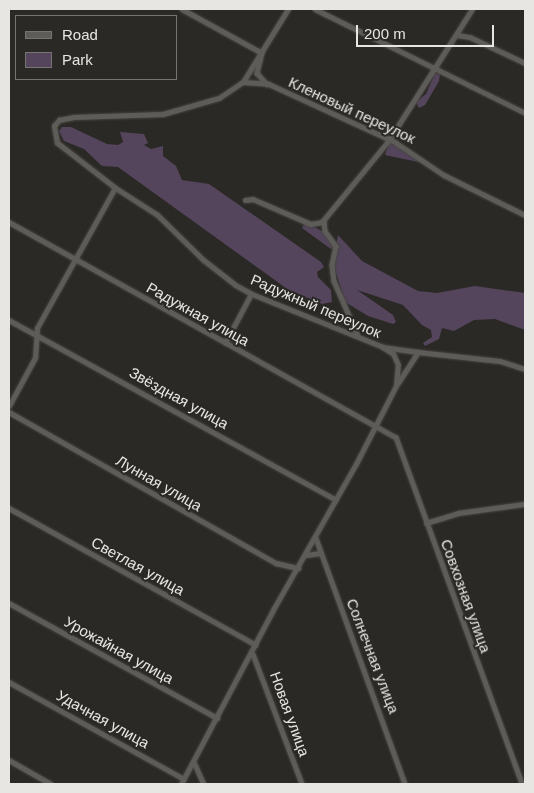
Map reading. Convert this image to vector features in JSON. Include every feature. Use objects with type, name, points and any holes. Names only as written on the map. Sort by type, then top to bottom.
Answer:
[{"type":"street","points":[[182,9],[262,53]]},
{"type":"street","points":[[243,82],[288,9]]},
{"type":"street","points":[[315,9],[525,113]]},
{"type":"street","points":[[245,200],[254,199],[311,224],[324,220],[389,140],[472,9]]},
{"type":"street","points":[[457,34],[470,36],[525,63]]},
{"type":"street","points":[[262,53],[257,73],[267,84]]},
{"type":"street","name":"Кленовый переулок","points":[[243,82],[267,84],[389,140],[444,175],[525,215]]},
{"type":"street","name":"Радужный переулок","points":[[181,784],[376,426],[396,386],[397,361],[382,347],[251,294],[204,261],[157,214],[114,188],[54,138],[55,124],[63,119],[174,112],[219,98],[243,82]]},
{"type":"street","points":[[9,406],[35,358],[34,336],[114,188]]},
{"type":"street","points":[[324,220],[325,231],[336,246],[332,265],[335,284],[359,338]]},
{"type":"street","name":"Радужная улица","points":[[9,222],[376,426]]},
{"type":"street","points":[[226,343],[251,294]]},
{"type":"street","name":"Звёздная улица","points":[[9,320],[34,336],[336,500]]},
{"type":"street","points":[[382,347],[500,361],[525,369]]},
{"type":"street","points":[[396,386],[418,352]]},
{"type":"street","name":"Лунная улица","points":[[9,412],[276,563],[298,568]]},
{"type":"street","name":"Совхозная улица","points":[[376,426],[398,440],[426,523],[522,784]]},
{"type":"street","points":[[426,523],[455,514],[525,504]]},
{"type":"street","name":"Светлая улица","points":[[9,508],[256,645]]},
{"type":"street","name":"Солнечная улица","points":[[316,538],[405,784]]},
{"type":"street","points":[[306,555],[320,553]]},
{"type":"street","name":"Урожайная улица","points":[[9,603],[217,718]]},
{"type":"street","name":"Новая улица","points":[[253,654],[302,784]]},
{"type":"street","name":"Удачная улица","points":[[9,682],[184,779]]},
{"type":"street","points":[[9,760],[51,784]]},
{"type":"street","points":[[194,762],[204,784]]},
{"type":"green space","points":[[435,73],[440,74],[439,81],[425,105],[419,108],[416,102],[426,94]]},
{"type":"green space","points":[[62,127],[71,127],[107,144],[118,145],[123,142],[120,132],[144,134],[148,143],[144,145],[151,149],[163,146],[163,156],[176,166],[182,180],[209,184],[321,262],[324,267],[317,272],[318,277],[331,290],[332,302],[322,304],[290,291],[118,167],[102,166],[84,149],[64,141],[59,131]]},
{"type":"green space","points":[[389,143],[393,143],[423,163],[385,155]]},
{"type":"green space","points":[[305,222],[322,231],[334,243],[334,248],[331,249],[302,228]]},
{"type":"green space","points":[[338,235],[362,261],[418,291],[437,293],[475,286],[525,293],[525,330],[495,319],[474,320],[454,331],[442,328],[439,339],[425,346],[423,343],[432,337],[431,330],[422,325],[403,305],[357,290],[393,315],[396,322],[393,324],[368,316],[345,302],[333,263]]}]
